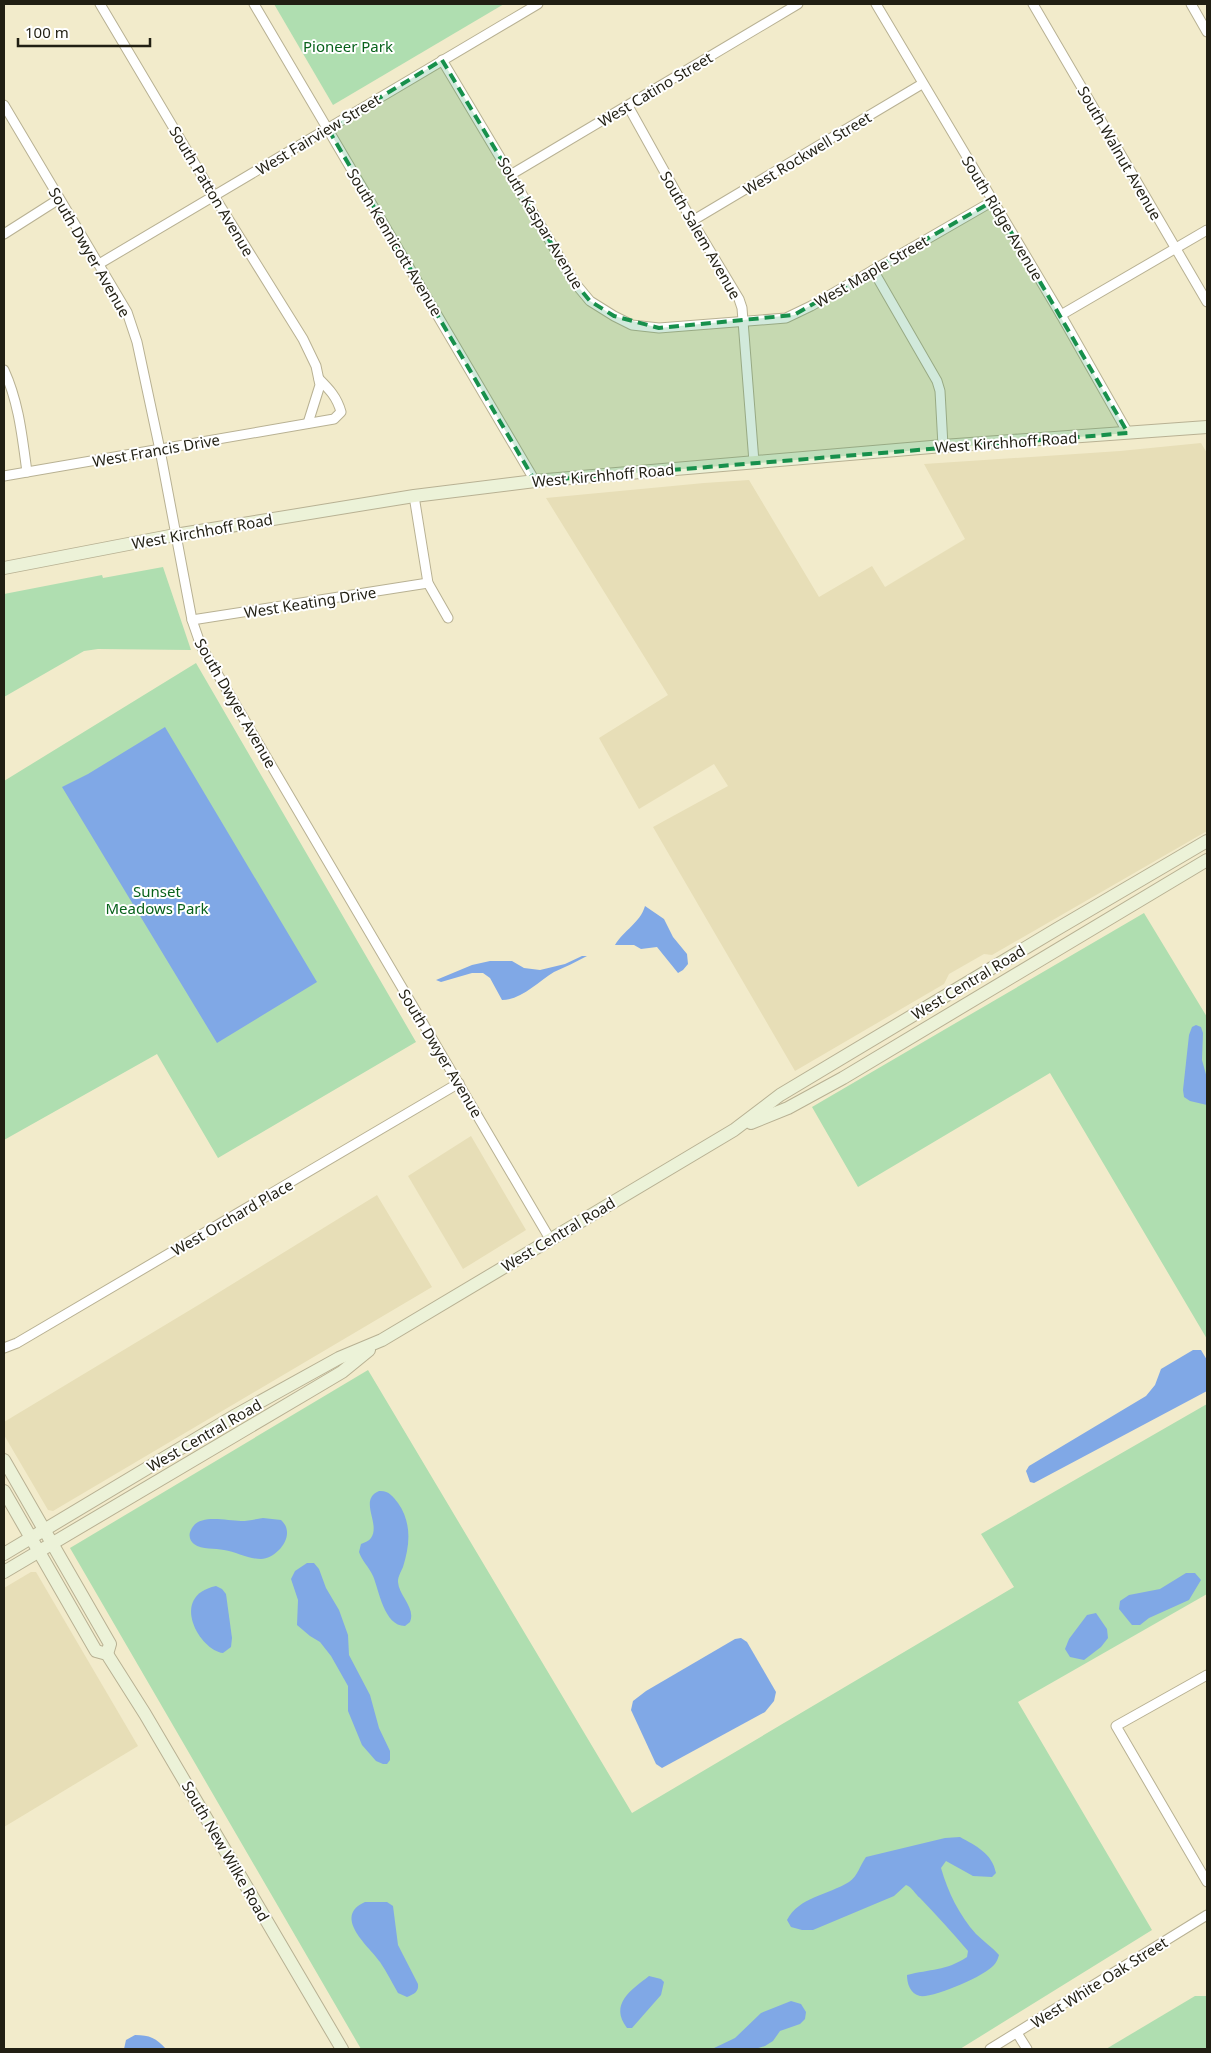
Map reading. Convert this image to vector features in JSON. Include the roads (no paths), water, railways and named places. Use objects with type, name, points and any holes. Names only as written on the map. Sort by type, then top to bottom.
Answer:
[{"type":"main road","name":"West Kirchhoff Road","points":[[4,568],[175,535],[414,496],[535,481],[943,446],[1207,427]]},
{"type":"main road","name":"West Central Road","points":[[4,1572],[334,1376],[382,1340],[734,1130],[780,1096],[1057,929],[1207,842]]},
{"type":"main road","name":"West Central Road","points":[[734,1130],[788,1108],[843,1078],[1207,860]]},
{"type":"main road","name":"West Central Road","points":[[4,1554],[236,1415],[339,1358],[382,1340]]},
{"type":"main road","name":"South New Wilke Road","points":[[4,1460],[110,1644],[107,1654]]},
{"type":"main road","name":"South New Wilke Road","points":[[4,1491],[96,1651],[107,1654],[149,1721],[342,2049]]},
{"type":"street","name":"South Patton Avenue","points":[[100,4],[214,196],[303,340],[316,366],[318,379],[320,385],[308,423],[334,419],[340,412],[333,394],[318,379]]},
{"type":"street","name":"South Kennicott Avenue","points":[[254,4],[535,481]]},
{"type":"street","name":"West Fairview Street","points":[[99,264],[538,4]]},
{"type":"street","name":"West Catino Street","points":[[512,174],[798,4]]},
{"type":"street","name":"South Ridge Avenue","points":[[876,4],[1061,315],[1128,433]]},
{"type":"street","name":"South Walnut Avenue","points":[[1033,4],[1207,302]]},
{"type":"street","points":[[1191,4],[1207,32]]},
{"type":"street","name":"South Kaspar Avenue","points":[[442,60],[512,174],[575,283],[590,301],[614,316],[632,324],[659,328],[742,322]]},
{"type":"street","name":"West Rockwell Street","points":[[692,221],[922,84]]},
{"type":"street","name":"South Dwyer Avenue","points":[[4,105],[127,312],[137,342],[160,450],[192,620],[201,646],[550,1239]]},
{"type":"street","name":"South Salem Avenue","points":[[628,106],[692,221],[739,299],[742,308],[754,462]]},
{"type":"street","points":[[4,234],[59,199]]},
{"type":"street","name":"West Maple Street","points":[[742,322],[786,318],[794,315],[992,201]]},
{"type":"street","points":[[1061,315],[1207,230]]},
{"type":"street","points":[[873,270],[937,381],[940,391],[943,446]]},
{"type":"street","points":[[4,370],[19,414],[26,472]]},
{"type":"street","name":"West Francis Drive","points":[[4,476],[308,423]]},
{"type":"street","points":[[414,496],[428,583],[448,618]]},
{"type":"street","name":"West Keating Drive","points":[[192,620],[428,583]]},
{"type":"street","name":"West Orchard Place","points":[[4,1348],[17,1343],[458,1083]]},
{"type":"street","points":[[1207,1675],[1116,1726],[1207,1882]]},
{"type":"street","name":"West White Oak Street","points":[[990,2049],[1207,1915]]},
{"type":"street","points":[[1017,2033],[1027,2049]]},
{"type":"water","points":[[165,727],[317,982],[217,1043],[62,787],[88,774]]},
{"type":"water","points":[[645,906],[664,919],[673,937],[687,954],[688,964],[678,973],[657,947],[641,949],[634,945],[615,945],[636,922]]},
{"type":"water","points":[[582,956],[587,956],[554,972],[523,994],[509,999],[502,1000],[490,978],[483,973],[472,973],[441,982],[436,980],[472,965],[490,961],[512,961],[524,968],[540,970],[565,964]]},
{"type":"water","points":[[1196,1025],[1201,1027],[1203,1033],[1202,1060],[1207,1078],[1207,1105],[1190,1101],[1184,1097],[1183,1090],[1189,1035],[1192,1027]]},
{"type":"water","points":[[1193,1350],[1201,1350],[1207,1360],[1207,1391],[1034,1483],[1030,1482],[1026,1471],[1029,1466],[1146,1396],[1155,1385],[1161,1369]]},
{"type":"water","points":[[379,1491],[388,1493],[394,1498],[403,1511],[408,1526],[407,1551],[398,1578],[399,1587],[411,1612],[410,1622],[405,1626],[392,1620],[387,1614],[373,1576],[359,1552],[361,1544],[370,1539],[373,1532],[374,1526],[370,1500]]},
{"type":"water","points":[[263,1518],[281,1520],[287,1532],[286,1538],[279,1550],[267,1558],[256,1559],[224,1550],[201,1547],[194,1544],[190,1538],[190,1532],[200,1521],[220,1519],[241,1521]]},
{"type":"water","points":[[307,1563],[314,1563],[319,1569],[326,1588],[339,1610],[348,1635],[349,1655],[370,1695],[379,1728],[390,1751],[390,1760],[387,1764],[376,1761],[362,1745],[348,1711],[348,1686],[331,1656],[320,1642],[297,1625],[298,1600],[291,1579],[295,1571]]},
{"type":"water","points":[[1186,1573],[1195,1573],[1201,1580],[1189,1600],[1149,1618],[1140,1625],[1132,1625],[1119,1609],[1120,1601],[1129,1595],[1160,1589]]},
{"type":"water","points":[[216,1586],[226,1594],[232,1638],[231,1647],[223,1653],[214,1650],[198,1634],[191,1611],[194,1600],[202,1592]]},
{"type":"water","points":[[1096,1613],[1107,1629],[1108,1638],[1101,1647],[1084,1660],[1070,1657],[1065,1649],[1069,1639],[1087,1615]]},
{"type":"water","points":[[741,1638],[747,1642],[776,1692],[774,1701],[765,1712],[662,1768],[656,1764],[631,1710],[633,1701],[646,1691],[735,1639]]},
{"type":"water","points":[[960,1837],[987,1855],[996,1873],[992,1877],[973,1876],[946,1861],[941,1868],[947,1886],[964,1919],[976,1934],[999,1955],[996,1963],[981,1975],[936,1994],[920,1996],[911,1991],[907,1975],[952,1965],[967,1957],[968,1951],[912,1889],[906,1885],[894,1896],[813,1930],[791,1927],[787,1920],[792,1912],[806,1901],[852,1880],[866,1857],[945,1838]]},
{"type":"water","points":[[365,1902],[387,1902],[393,1906],[398,1945],[418,1984],[417,1991],[412,1995],[407,1997],[398,1993],[380,1962],[356,1932],[352,1924],[352,1916],[356,1908]]},
{"type":"water","points":[[649,1976],[661,1979],[664,1982],[661,1995],[632,2028],[627,2028],[620,2012],[621,2005],[629,1992]]},
{"type":"water","points":[[791,2001],[801,2004],[806,2012],[805,2019],[800,2024],[780,2031],[773,2041],[765,2046],[755,2049],[712,2049],[735,2038],[761,2013]]},
{"type":"water","points":[[135,2035],[152,2038],[166,2049],[124,2049],[126,2040]]},
{"type":"park label","name":"Pioneer Park","points":[[348,46]]},
{"type":"park label","name":"Sunset Meadows Park","points":[[157,900]]}]
